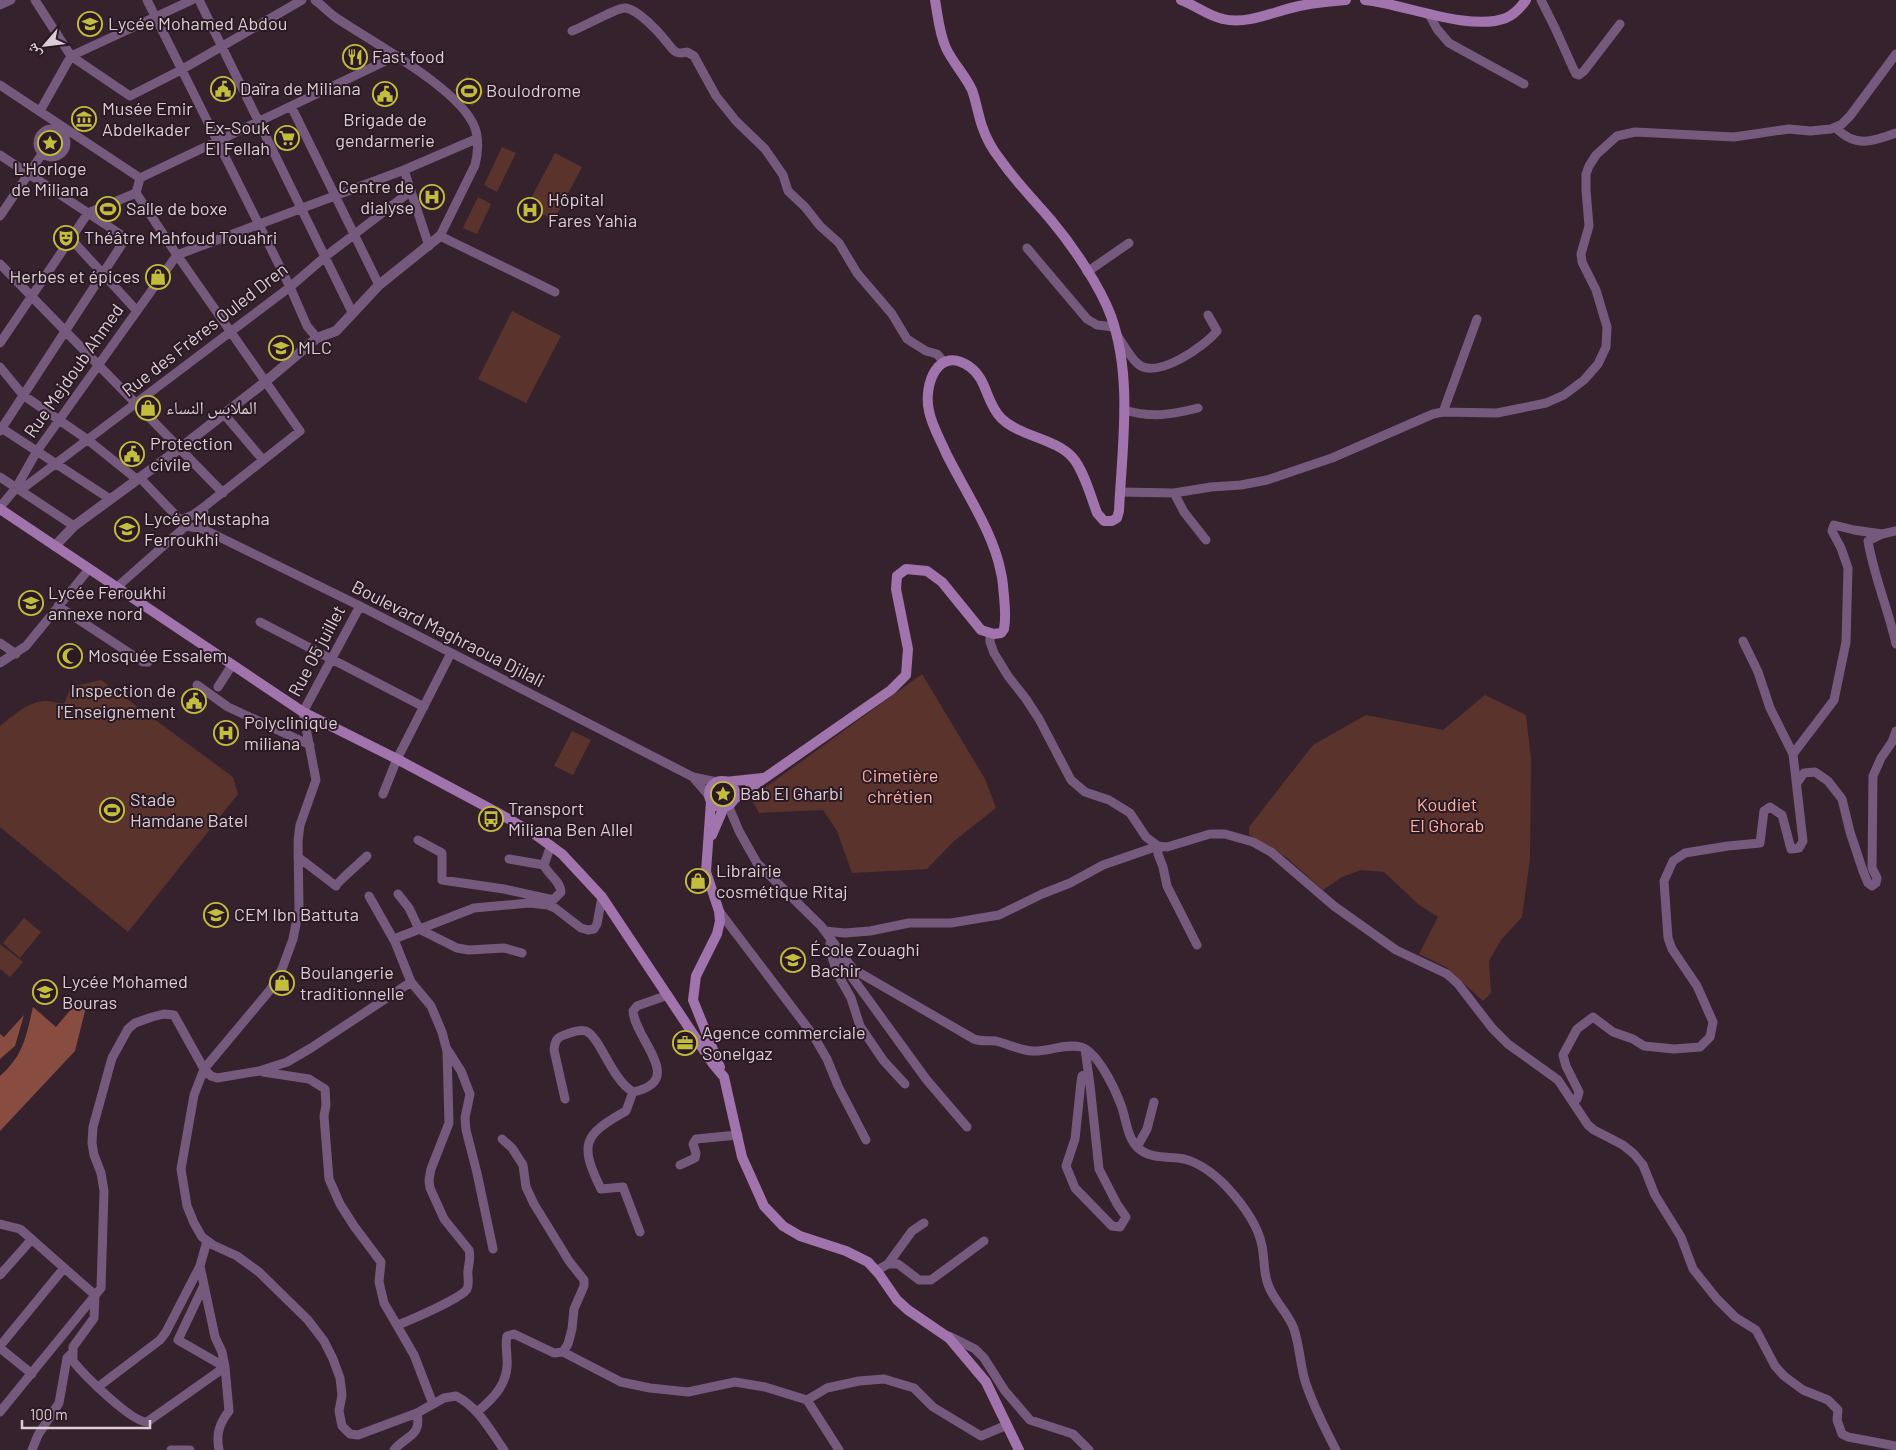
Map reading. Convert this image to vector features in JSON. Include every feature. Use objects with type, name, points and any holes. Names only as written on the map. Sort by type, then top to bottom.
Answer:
[{"type":"main road","points":[[710,799],[719,806],[728,804],[891,690],[906,675],[908,669],[908,649],[895,581],[900,572],[906,568],[927,571],[942,582],[978,627],[990,634],[1000,633],[1004,629],[1001,572],[985,527],[961,484],[932,421],[927,401],[930,378],[944,362],[953,359],[972,368],[981,378],[993,408],[1001,418],[1012,427],[1057,447],[1073,458],[1079,467],[1097,513],[1104,521],[1112,521],[1118,516],[1124,410],[1121,356],[1115,331],[1103,298],[1087,272],[1052,221],[1011,174],[990,144],[982,126],[969,83],[952,59],[942,38],[935,0]]},
{"type":"main road","points":[[1180,0],[1193,4],[1211,15],[1231,20],[1260,17],[1314,3],[1346,0]]},
{"type":"main road","points":[[1365,0],[1379,1],[1444,17],[1490,21],[1512,15],[1526,0]]},
{"type":"main road","points":[[0,508],[303,712],[397,758],[500,814],[551,845],[562,854],[602,897],[713,1064],[724,1077]]},
{"type":"main road","points":[[764,778],[721,782],[710,788],[706,872],[719,911],[720,922],[717,934],[696,976],[693,1000],[724,1077],[742,1157],[764,1206],[783,1226],[800,1236],[868,1262],[903,1305],[949,1338],[986,1382],[1019,1450]]},
{"type":"main road","points":[[707,845],[734,792],[730,784],[721,782]]},
{"type":"street","points":[[0,5],[11,0]]},
{"type":"street","points":[[35,0],[71,56],[130,96],[181,70],[302,0]]},
{"type":"street","points":[[147,0],[290,287],[307,326],[317,338]]},
{"type":"street","points":[[40,111],[71,56],[192,0]]},
{"type":"street","points":[[199,0],[352,312]]},
{"type":"street","points":[[55,546],[74,526],[141,479],[317,338],[336,331],[352,312],[379,286],[440,236],[475,166],[478,154],[475,128],[457,103],[424,74],[334,16],[315,0]]},
{"type":"street","points":[[1541,0],[1556,28],[1576,74],[1580,75],[1584,71],[1620,24]]},
{"type":"street","points":[[572,30],[615,10],[626,8],[653,27],[674,51],[680,53],[687,52],[694,56],[716,96],[736,120],[765,149],[783,175],[788,191],[805,207],[820,226],[839,243],[857,273],[892,314],[907,340],[926,351],[937,354],[944,362]]},
{"type":"street","points":[[1429,14],[1437,29],[1449,43],[1524,84]]},
{"type":"street","points":[[1120,492],[1174,493],[1211,487],[1241,485],[1292,472],[1332,458],[1433,414],[1443,412],[1497,413],[1546,403],[1564,395],[1584,380],[1598,364],[1606,347],[1607,327],[1596,290],[1582,262],[1581,254],[1589,226],[1586,174],[1596,155],[1617,136],[1635,132],[1734,137],[1788,130],[1810,131],[1831,129],[1850,116],[1896,54]]},
{"type":"street","points":[[140,178],[396,56]]},
{"type":"street","points":[[0,85],[40,111],[61,128],[140,178]]},
{"type":"street","points":[[292,106],[379,286]]},
{"type":"street","points":[[1835,127],[1847,137],[1862,142],[1896,133]]},
{"type":"street","points":[[61,128],[67,142],[64,152],[56,157],[42,154],[38,145],[40,134],[49,129],[61,128]]},
{"type":"street","points":[[176,255],[404,170],[476,139]]},
{"type":"street","points":[[0,216],[42,154]]},
{"type":"street","points":[[0,155],[126,238],[1,428],[110,499]]},
{"type":"street","points":[[404,170],[429,246]]},
{"type":"street","points":[[117,587],[193,515],[300,431],[176,255],[136,193],[140,178]]},
{"type":"street","name":"Rue des Frères Ouled Dren","points":[[16,488],[26,486],[136,404],[290,287],[326,256],[411,191]]},
{"type":"street","points":[[0,343],[88,213],[136,193]]},
{"type":"street","points":[[440,236],[555,292]]},
{"type":"street","points":[[71,239],[137,311]]},
{"type":"street","points":[[1087,272],[1129,243]]},
{"type":"street","points":[[1027,248],[1088,319],[1097,325],[1115,331],[1138,364],[1145,367],[1156,367],[1174,362],[1195,350],[1212,336],[1217,330],[1208,315]]},
{"type":"street","name":"Rue Mejdoub Ahmed","points":[[0,508],[16,488],[37,451],[176,255]]},
{"type":"street","points":[[0,264],[223,493]]},
{"type":"street","points":[[1443,412],[1476,319]]},
{"type":"street","points":[[0,367],[23,395],[88,440],[134,477],[141,479],[184,523]]},
{"type":"street","points":[[1124,410],[1141,415],[1155,416],[1198,408]]},
{"type":"street","points":[[224,414],[262,460]]},
{"type":"street","points":[[0,477],[74,526]]},
{"type":"street","points":[[1174,493],[1184,512],[1206,540]]},
{"type":"street","points":[[203,528],[204,507]]},
{"type":"street","name":"Boulevard Maghraoua Djilali","points":[[184,523],[203,528],[360,606],[693,777]]},
{"type":"street","points":[[1793,754],[1834,700],[1846,642],[1848,568],[1832,530],[1834,525],[1882,534]]},
{"type":"street","points":[[1896,531],[1882,534],[1868,541],[1873,568],[1890,615],[1896,644]]},
{"type":"street","points":[[0,663],[26,646],[89,569]]},
{"type":"street","points":[[58,606],[142,662],[148,662]]},
{"type":"street","name":"Rue 05 juillet","points":[[303,712],[360,606]]},
{"type":"street","points":[[260,622],[424,707]]},
{"type":"street","points":[[990,634],[990,642],[994,653],[1039,719],[1070,780],[1085,792],[1109,800],[1130,813],[1146,837],[1158,846]]},
{"type":"street","points":[[1572,1101],[1577,1099],[1579,1092],[1566,1066],[1563,1055],[1577,1029],[1593,1017],[1613,1032],[1634,1039],[1644,1046],[1674,1049],[1700,1047],[1710,1037],[1713,1022],[1707,1006],[1697,986],[1672,949],[1668,938],[1664,882],[1673,861],[1685,853],[1728,846],[1760,844],[1764,810],[1770,807],[1782,815],[1791,849],[1799,848],[1803,841],[1793,754],[1770,708],[1758,672],[1743,641]]},
{"type":"street","points":[[0,643],[16,654]]},
{"type":"street","points":[[383,794],[397,758],[451,653]]},
{"type":"street","points":[[218,687],[232,665]]},
{"type":"street","points":[[197,685],[228,707],[310,745]]},
{"type":"street","points":[[303,712],[316,780],[300,825],[298,857],[299,909],[293,939],[282,969],[270,990],[204,1069],[194,1095],[181,1169],[187,1206],[202,1237],[213,1245],[237,1256],[259,1272],[308,1320],[324,1341],[340,1378],[342,1395],[339,1411],[342,1426],[350,1434],[358,1435],[417,1413],[444,1398],[456,1396],[464,1400],[477,1412],[504,1450]]},
{"type":"street","points":[[1797,783],[1804,773],[1815,772],[1828,781],[1842,799],[1850,832],[1863,871],[1868,883],[1872,886],[1876,883],[1877,878],[1872,868],[1873,776],[1881,758],[1892,742],[1896,730]]},
{"type":"street","points":[[693,777],[721,782]]},
{"type":"street","points":[[693,777],[710,799]]},
{"type":"street","points":[[728,804],[739,831],[757,863],[825,931],[853,969],[981,1042],[994,1041],[1015,1048],[1033,1051],[1068,1046],[1085,1049],[1095,1055],[1121,1103],[1131,1135],[1137,1147],[1145,1153],[1157,1157],[1183,1159],[1196,1163],[1208,1170],[1225,1185],[1242,1206],[1254,1226],[1262,1245],[1265,1275],[1269,1288],[1294,1327],[1307,1385],[1336,1450]]},
{"type":"street","points":[[825,931],[845,933],[910,923],[950,923],[999,915],[1070,883],[1103,865],[1158,846],[1167,847],[1210,834],[1226,834],[1253,842],[1271,852],[1334,906],[1396,950],[1447,974],[1458,984],[1492,1028],[1508,1044],[1558,1080],[1580,1114],[1594,1130],[1623,1145],[1634,1154],[1643,1165],[1655,1195],[1682,1237],[1692,1269],[1735,1317],[1756,1330],[1775,1366],[1784,1376],[1803,1390],[1828,1400],[1834,1405],[1838,1410],[1837,1420],[1842,1434],[1896,1446]]},
{"type":"street","points":[[418,840],[442,853],[442,880],[554,899],[561,892],[560,885],[545,869],[544,865],[551,845]]},
{"type":"street","points":[[1158,846],[1158,854],[1163,867],[1166,886],[1197,945]]},
{"type":"street","points":[[298,857],[336,886],[337,882],[350,873],[366,856]]},
{"type":"street","points":[[509,859],[544,865]]},
{"type":"street","points":[[398,894],[409,908],[419,930],[457,948],[469,950],[504,948],[522,954]]},
{"type":"street","points":[[369,896],[394,939],[411,982],[431,1006],[442,1032],[446,1049],[449,1123],[431,1168],[429,1180],[430,1188],[444,1219],[469,1250],[470,1256],[467,1274],[468,1287],[465,1292],[436,1308],[398,1325]]},
{"type":"street","points":[[394,939],[474,908],[529,903],[548,905],[555,908],[581,928],[594,929],[597,924],[602,897]]},
{"type":"street","points":[[719,911],[813,1035],[827,1059],[838,1086],[866,1140]]},
{"type":"street","points":[[825,931],[830,943],[874,1009],[926,1079],[967,1127]]},
{"type":"street","points":[[830,943],[837,973],[851,998],[860,1026],[884,1060],[906,1084]]},
{"type":"street","points":[[0,1412],[101,1288],[104,1191],[101,1173],[94,1155],[92,1143],[93,1127],[112,1058],[120,1041],[135,1023],[152,1017],[174,1015],[204,1069],[211,1076],[217,1078],[259,1071],[286,1062],[311,1048],[411,982]]},
{"type":"street","points":[[633,1092],[648,1087],[654,1082],[658,1074],[657,1063],[637,1025],[633,1011],[637,1006],[668,995]]},
{"type":"street","points":[[565,1099],[554,1050],[554,1042],[558,1037],[576,1030],[585,1031],[593,1037],[620,1082],[633,1092]]},
{"type":"street","points":[[446,1049],[461,1071],[470,1094],[466,1118],[466,1135],[476,1168],[493,1249]]},
{"type":"street","points":[[1085,1049],[1088,1073],[1099,1169],[1126,1217],[1120,1227],[1112,1226],[1075,1188],[1066,1166],[1075,1139],[1082,1076],[1088,1073]]},
{"type":"street","points":[[259,1071],[309,1079],[320,1084],[325,1089],[326,1105],[324,1116],[329,1179],[337,1198],[354,1226],[381,1262],[380,1293],[414,1355],[433,1404]]},
{"type":"street","points":[[633,1092],[626,1112],[602,1125],[592,1134],[587,1157],[601,1189],[623,1187],[640,1232]]},
{"type":"street","points":[[1137,1147],[1147,1129],[1154,1102]]},
{"type":"street","points":[[680,1165],[695,1158],[696,1153],[693,1144],[696,1139],[738,1134]]},
{"type":"street","points":[[502,1139],[512,1148],[523,1165],[526,1187],[534,1204],[569,1262],[584,1280],[584,1286],[574,1309],[572,1330],[568,1344],[563,1352]]},
{"type":"street","points":[[888,1264],[912,1231],[924,1223]]},
{"type":"street","points":[[0,1224],[9,1225],[20,1230],[95,1295]]},
{"type":"street","points":[[0,1275],[32,1239]]},
{"type":"street","points":[[98,1387],[160,1340],[166,1332],[200,1266],[207,1241]]},
{"type":"street","points":[[876,1270],[888,1264],[898,1264],[920,1280],[932,1280],[984,1241]]},
{"type":"street","points":[[200,1266],[214,1337],[222,1352],[225,1367],[229,1412],[218,1430],[219,1450]]},
{"type":"street","points":[[32,1374],[0,1347],[64,1268]]},
{"type":"street","points":[[204,1285],[178,1340],[225,1367]]},
{"type":"street","points":[[95,1295],[94,1318],[73,1347],[73,1361],[98,1387],[141,1422],[147,1422],[225,1367]]},
{"type":"street","points":[[941,1332],[975,1349],[984,1358],[1005,1392],[1030,1420],[1073,1434],[1089,1450]]},
{"type":"street","points":[[477,1412],[500,1389],[506,1377],[505,1342],[507,1336],[514,1334],[554,1353],[563,1352],[621,1382],[650,1388],[688,1392],[735,1382],[765,1387],[808,1400],[839,1450]]},
{"type":"street","points":[[32,1450],[38,1435],[59,1403],[67,1358],[72,1353]]},
{"type":"street","points":[[808,1400],[827,1388],[860,1381],[884,1379],[914,1388],[933,1407],[981,1436],[1007,1425]]},
{"type":"street","points":[[394,1450],[417,1430],[420,1424],[417,1413]]},
{"type":"street","points":[[170,1450],[190,1450]]},
{"type":"green space","name":"Boulodrome","points":[[467,76],[484,92],[472,106],[454,90]]},
{"type":"green space","points":[[502,147],[516,153],[497,192],[484,185]]},
{"type":"green space","points":[[555,153],[582,167],[554,220],[527,206]]},
{"type":"green space","points":[[478,197],[491,204],[477,234],[463,228]]},
{"type":"green space","points":[[512,311],[561,336],[526,403],[478,379]]},
{"type":"green space","name":"Cimetière chrétien","points":[[922,674],[985,779],[996,808],[954,841],[927,869],[852,873],[837,831],[823,810],[759,813],[751,798]]},
{"type":"green space","name":"Stade Hamdane Batel","points":[[101,680],[233,777],[238,794],[128,932],[0,827],[0,726],[32,704],[45,701],[64,704],[71,687]]},
{"type":"green space","name":"Koudiet El Ghorab","points":[[1485,695],[1526,715],[1531,759],[1530,859],[1522,917],[1501,940],[1489,961],[1491,993],[1483,1001],[1446,967],[1419,954],[1438,917],[1418,904],[1384,872],[1361,870],[1342,877],[1323,890],[1286,857],[1249,835],[1249,827],[1313,745],[1366,715],[1443,730]]},
{"type":"green space","points":[[572,731],[591,740],[573,775],[554,766]]},
{"type":"green space","points":[[24,918],[41,932],[20,958],[3,943]]},
{"type":"green space","points":[[0,944],[23,962],[10,977],[0,969]]},
{"type":"shaded area","points":[[87,1003],[75,1051],[0,1131],[0,1076],[19,1053],[26,1036],[33,1007],[56,1027],[72,1008]]},
{"type":"shaded area","points":[[24,1015],[15,1046],[0,1059],[0,1034],[4,1037]]},
{"type":"place","name":"Lycée Mohamed Abdou","points":[[90,24]]},
{"type":"place","name":"Fast food","points":[[355,57]]},
{"type":"place","name":"Daïra de Miliana","points":[[223,89]]},
{"type":"place","name":"Boulodrome","points":[[469,91]]},
{"type":"place","name":"Brigade de gendarmerie","points":[[385,94]]},
{"type":"place","name":"Musée Emir Abdelkader","points":[[84,119]]},
{"type":"place","name":"Ex-Souk El Fellah","points":[[287,138]]},
{"type":"place","name":"L'Horloge de Miliana","points":[[50,143]]},
{"type":"place","name":"Centre de dialyse","points":[[432,197]]},
{"type":"place","name":"Salle de boxe","points":[[108,209]]},
{"type":"place","name":"Hôpital Fares Yahia","points":[[530,210]]},
{"type":"place","name":"Théâtre Mahfoud Touahri","points":[[66,238]]},
{"type":"place","name":"Herbes et épices","points":[[158,277]]},
{"type":"place","name":"MLC","points":[[281,348]]},
{"type":"place","name":"الملابس النساء","points":[[148,408]]},
{"type":"place","name":"Protection civile","points":[[132,454]]},
{"type":"place","name":"Lycée Mustapha Ferroukhi","points":[[127,529]]},
{"type":"place","name":"Lycée Feroukhi annexe nord","points":[[31,603]]},
{"type":"place","name":"Mosquée Essalem","points":[[70,656]]},
{"type":"place","name":"Inspection de l'Enseignement","points":[[194,701]]},
{"type":"place","name":"Polyclinique miliana","points":[[226,733]]},
{"type":"place","name":"Bab El Gharbi","points":[[723,794]]},
{"type":"place","name":"Stade Hamdane Batel","points":[[112,810]]},
{"type":"place","name":"Transport Miliana Ben Allel","points":[[491,819]]},
{"type":"place","name":"Librairie cosmétique Ritaj","points":[[698,881]]},
{"type":"place","name":"CEM Ibn Battuta","points":[[216,915]]},
{"type":"place","name":"École Zouaghi Bachir","points":[[793,960]]},
{"type":"place","name":"Boulangerie traditionnelle","points":[[282,983]]},
{"type":"place","name":"Lycée Mohamed Bouras","points":[[45,992]]},
{"type":"place","name":"Agence commerciale Sonelgaz","points":[[685,1043]]}]
